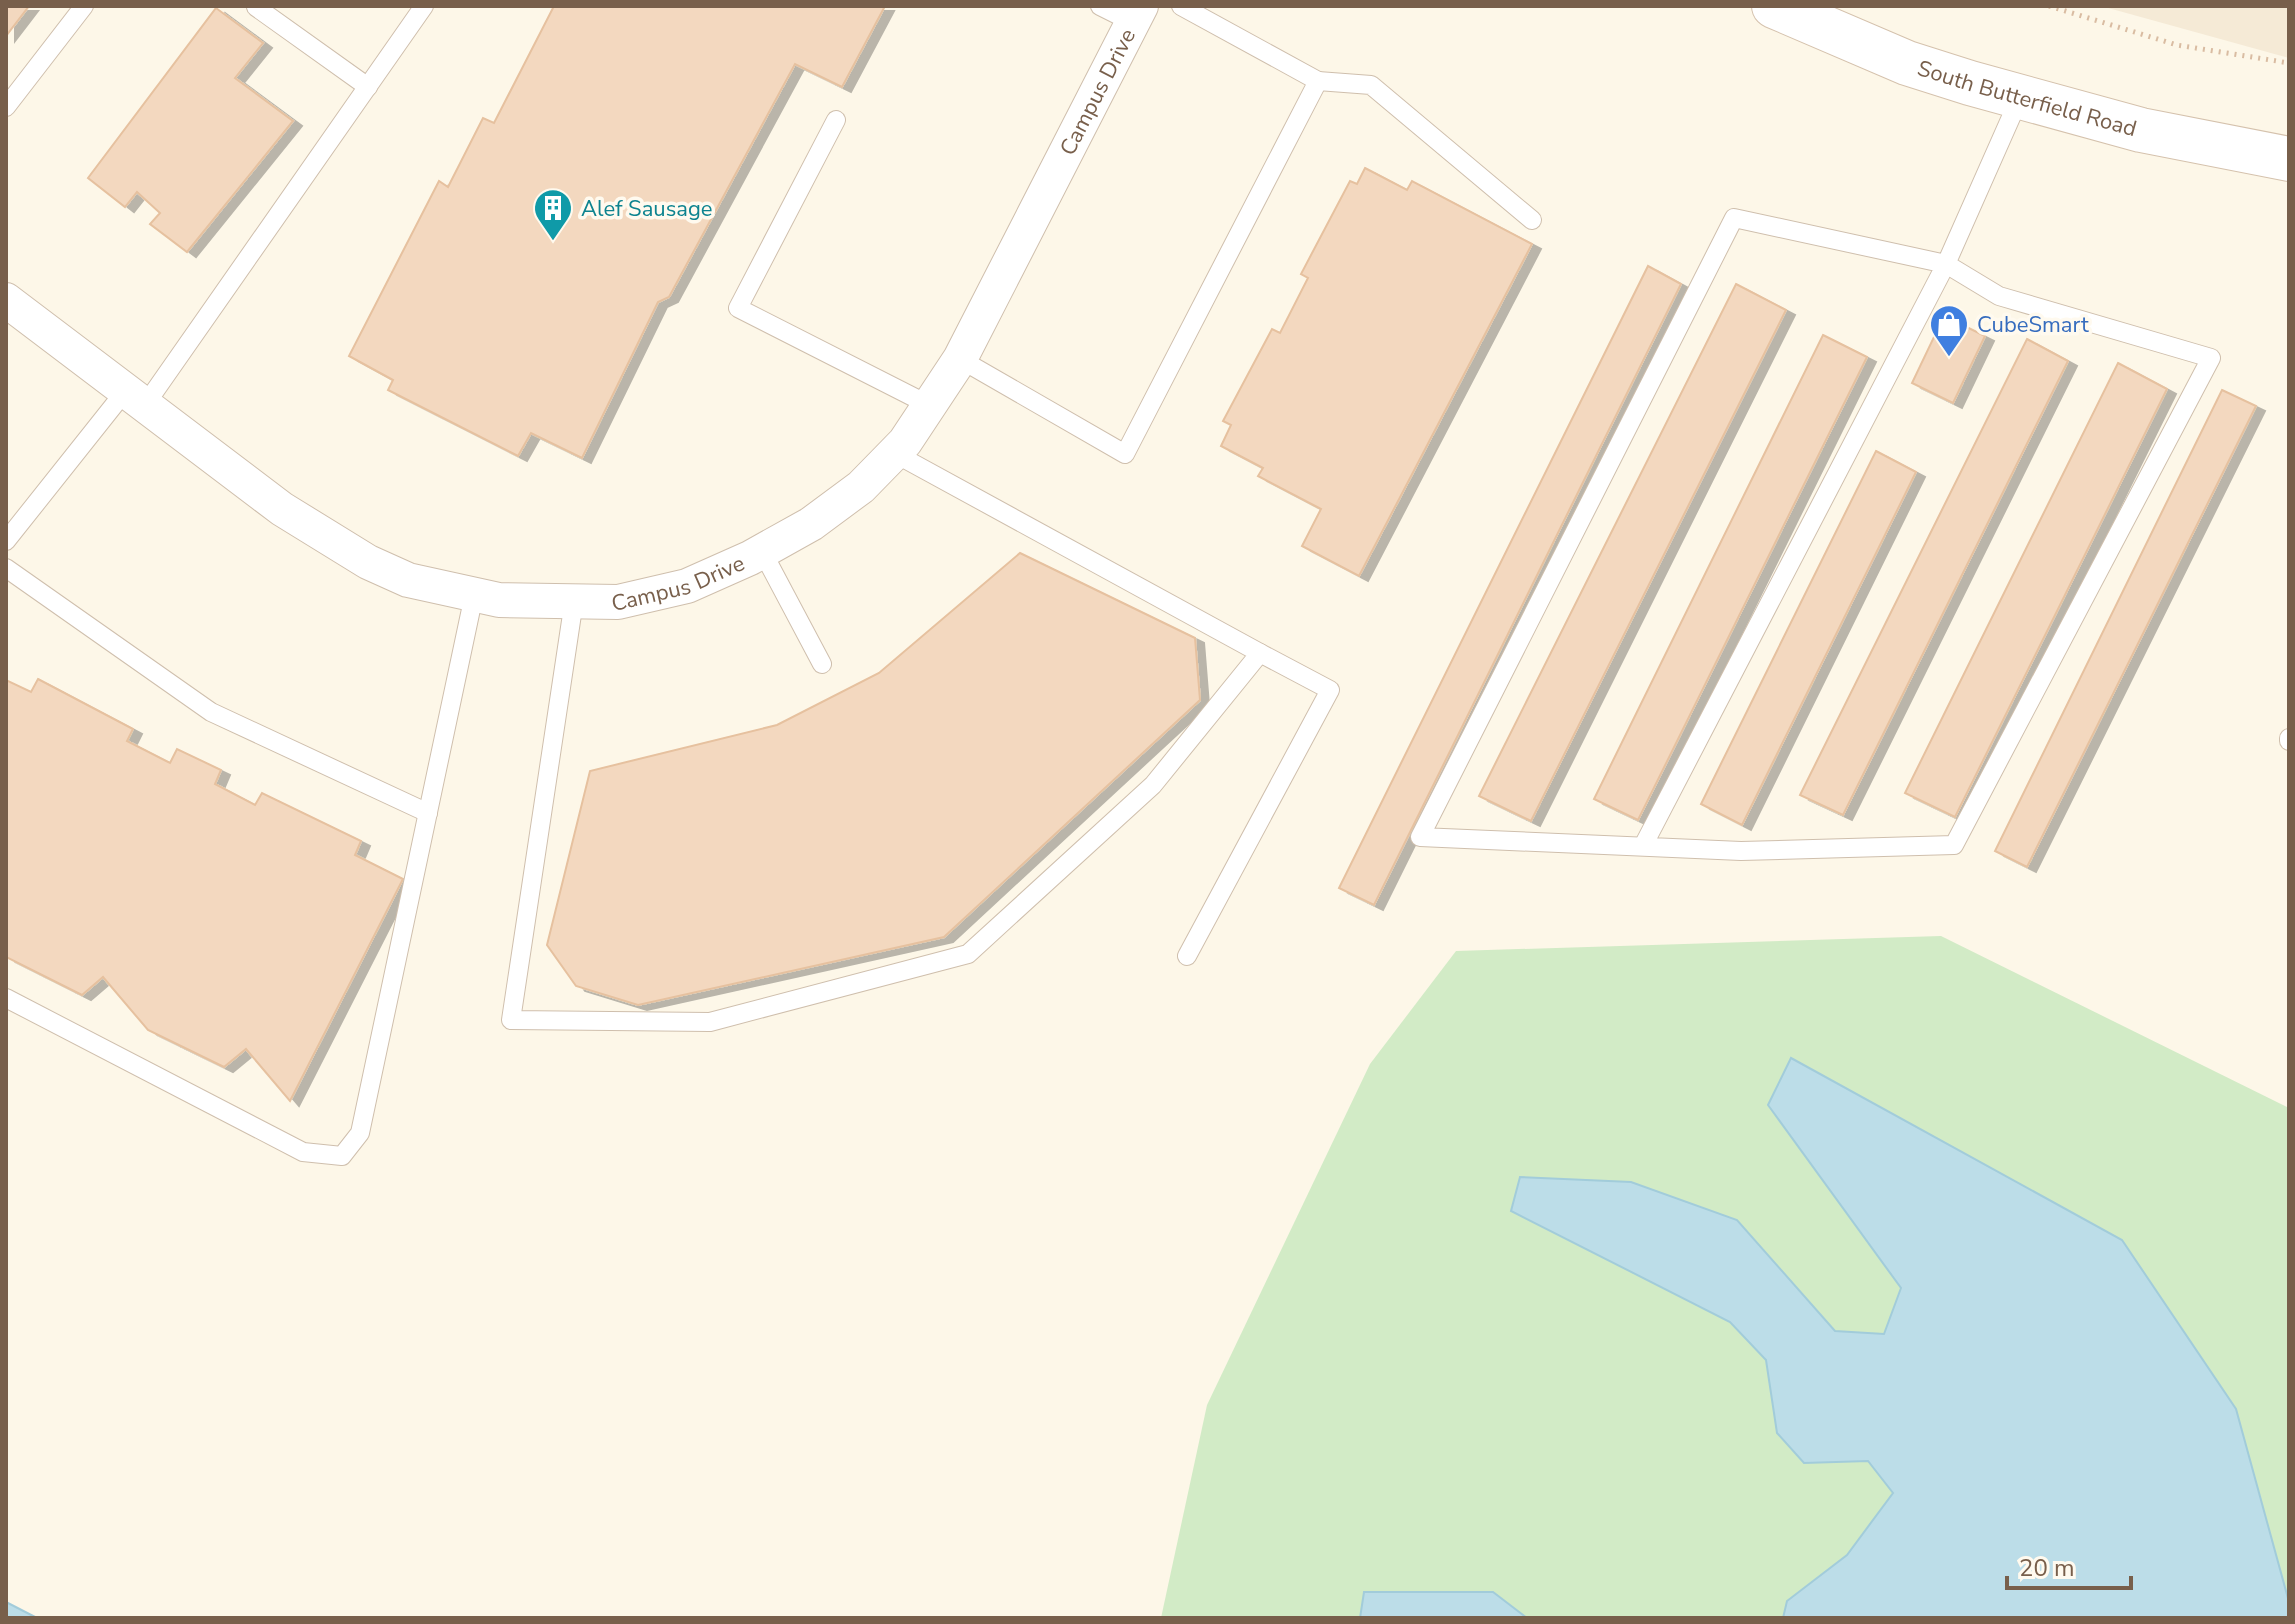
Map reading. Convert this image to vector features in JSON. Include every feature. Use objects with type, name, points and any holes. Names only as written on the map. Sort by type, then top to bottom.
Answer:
[{"type":"main road","name":"South Butterfield Road","points":[[1774,6],[1907,63],[2020,97],[2141,130],[2289,159]]},
{"type":"street","name":"Campus Drive","points":[[9,310],[136,398],[282,509],[368,562],[408,580],[499,600],[618,602],[687,586],[811,524],[861,487],[905,442],[960,359],[1137,14]]},
{"type":"lane","points":[[6,107],[84,6]]},
{"type":"lane","points":[[6,541],[136,398],[368,87],[424,6]]},
{"type":"lane","points":[[1100,6],[1137,14]]},
{"type":"lane","points":[[1181,6],[1318,81],[1371,85],[1532,220]]},
{"type":"lane","points":[[256,7],[368,87]]},
{"type":"lane","points":[[960,359],[1125,454],[1318,81]]},
{"type":"lane","points":[[1643,846],[1946,264],[2020,97]]},
{"type":"lane","points":[[836,120],[738,308],[929,405]]},
{"type":"lane","points":[[1734,218],[1946,264],[1999,296],[2211,358],[1954,845],[1741,851],[1420,837],[1734,218]]},
{"type":"lane","points":[[894,453],[1330,690],[1187,956]]},
{"type":"lane","points":[[762,551],[822,664]]},
{"type":"lane","points":[[6,568],[211,712],[428,813]]},
{"type":"lane","points":[[6,998],[303,1152],[342,1156],[360,1133],[474,595]]},
{"type":"lane","points":[[574,601],[511,1020],[710,1022],[968,954],[1153,785],[1260,653]]},
{"type":"path","points":[[2049,6],[2177,45],[2289,63]]},
{"type":"shaded area","points":[[2101,6],[2289,6],[2289,58]]},
{"type":"green space","points":[[1941,936],[2289,1108],[2289,1618],[1161,1618],[1207,1405],[1370,1064],[1456,951]]},
{"type":"water","points":[[1791,1058],[2122,1240],[2236,1409],[2289,1602],[2289,1618],[1783,1618],[1787,1601],[1847,1555],[1893,1493],[1868,1461],[1804,1463],[1777,1433],[1766,1360],[1730,1322],[1511,1211],[1520,1177],[1631,1182],[1737,1220],[1835,1331],[1884,1334],[1901,1288],[1768,1105]]},
{"type":"water","points":[[1364,1592],[1493,1592],[1527,1618],[1360,1618]]},
{"type":"water","points":[[6,1602],[37,1618],[6,1618]]},
{"type":"building","points":[[6,6],[29,6],[6,36]]},
{"type":"building","name":"Alef Sausage","points":[[554,6],[885,6],[842,87],[795,64],[669,297],[658,302],[582,458],[531,433],[518,456],[388,390],[393,380],[349,356],[439,181],[448,187],[483,118],[494,123]]},
{"type":"building","points":[[216,8],[263,43],[235,78],[293,121],[187,252],[150,224],[160,213],[137,192],[125,207],[88,178]]},
{"type":"building","points":[[1365,168],[1407,190],[1412,181],[1532,244],[1359,576],[1302,546],[1321,509],[1258,476],[1263,468],[1221,446],[1231,425],[1223,421],[1272,329],[1280,333],[1308,278],[1301,274],[1350,181],[1357,184]]},
{"type":"building","points":[[1648,266],[1681,284],[1374,905],[1339,888]]},
{"type":"building","points":[[1736,284],[1786,310],[1531,821],[1479,796]]},
{"type":"building","name":"CubeSmart","points":[[1944,316],[1985,336],[1953,403],[1912,383]]},
{"type":"building","points":[[1823,335],[1867,357],[1638,820],[1594,799]]},
{"type":"building","points":[[2027,339],[2068,361],[1843,815],[1800,795]]},
{"type":"building","points":[[2118,363],[2167,389],[1955,817],[1905,793]]},
{"type":"building","points":[[2222,390],[2256,406],[2027,867],[1995,851]]},
{"type":"building","points":[[1876,451],[1916,472],[1742,825],[1701,804]]},
{"type":"building","points":[[1020,553],[1195,638],[1200,700],[944,937],[638,1005],[576,986],[547,945],[590,771],[777,725],[879,673]]},
{"type":"building","points":[[38,679],[133,729],[127,741],[170,763],[177,749],[221,770],[215,784],[255,805],[262,793],[361,841],[355,855],[403,879],[290,1101],[246,1049],[224,1067],[148,1030],[103,977],[82,995],[6,957],[6,680],[31,692]]},
{"type":"place","name":"Alef Sausage","points":[[553,242]]},
{"type":"place","name":"CubeSmart","points":[[1949,358]]}]
